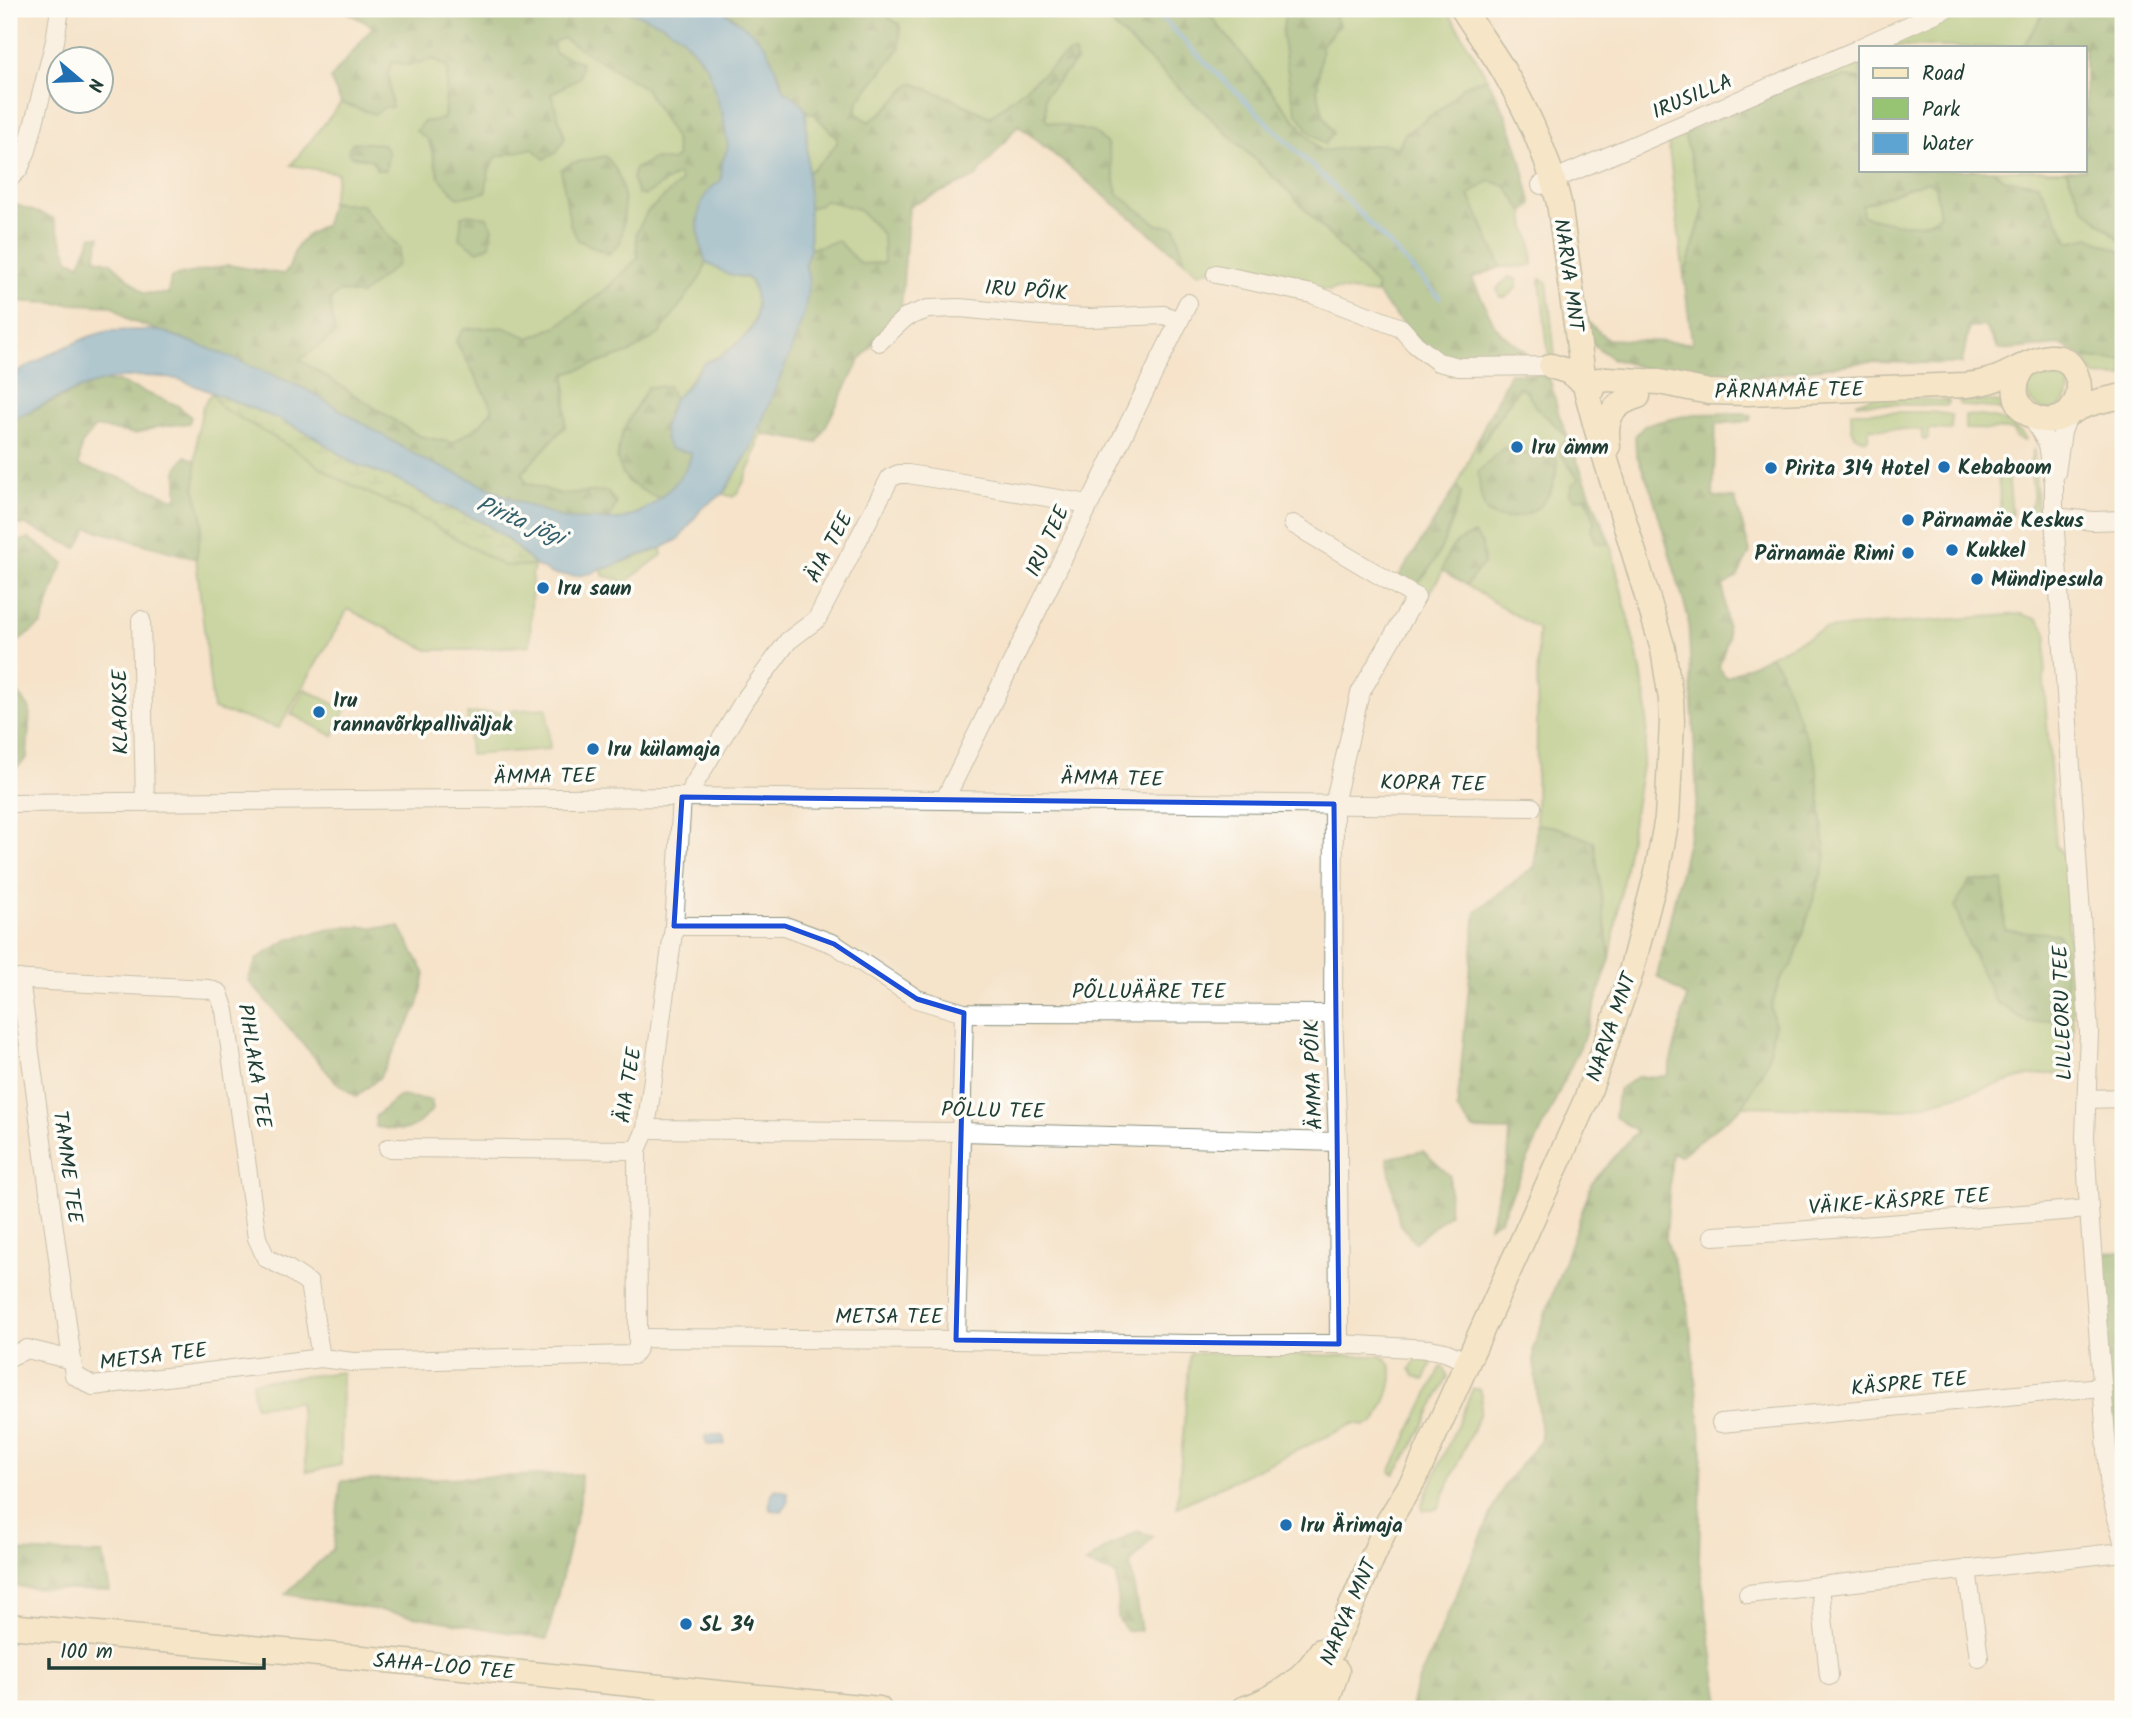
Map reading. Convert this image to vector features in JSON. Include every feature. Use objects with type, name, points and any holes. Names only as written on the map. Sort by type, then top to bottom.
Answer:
[{"type":"main road","name":"NARVA MNT","points":[[1465,12],[1502,67],[1534,126],[1547,183],[1562,347],[1576,419],[1601,484],[1633,550]]},
{"type":"main road","name":"NARVA MNT","points":[[1298,1709],[1316,1687],[1388,1522],[1416,1476],[1586,1100],[1629,979],[1657,872],[1667,818],[1671,700],[1663,649],[1596,427],[1567,373],[1575,317],[1559,203],[1547,183]]},
{"type":"main road","points":[[1575,317],[1583,342],[1598,362],[1659,382]]},
{"type":"main road","points":[[2015,404],[2016,381],[2027,364],[2035,359],[2055,357],[2071,367],[2080,385],[2076,405],[2069,413]]},
{"type":"main road","name":"PÄRNAMÄE TEE","points":[[1567,373],[1659,382],[1709,392],[1748,393],[1985,383],[2027,364]]},
{"type":"main road","points":[[1567,373],[1597,392],[1609,395],[1709,392]]},
{"type":"main road","points":[[2077,376],[2123,387]]},
{"type":"main road","points":[[1888,389],[2015,404],[2044,421],[2057,419],[2100,401],[2123,397]]},
{"type":"main road","points":[[1614,482],[1606,432],[1608,423],[1613,411],[1623,401],[1638,396]]},
{"type":"main road","name":"NARVA MNT","points":[[1324,1709],[1363,1610],[1402,1530],[1416,1476]]},
{"type":"main road","points":[[1243,1709],[1279,1693],[1305,1674],[1327,1642],[1343,1606],[1362,1577]]},
{"type":"main road","name":"SAHA-LOO TEE","points":[[9,1626],[461,1667],[879,1709]]},
{"type":"street","points":[[9,179],[19,169],[27,150],[61,9]]},
{"type":"street","name":"IRUSILLA","points":[[1863,46],[1945,9]]},
{"type":"street","name":"IRUSILLA","points":[[1547,183],[1859,48]]},
{"type":"street","points":[[1216,274],[1312,294],[1401,328],[1415,344],[1438,362],[1458,367],[1567,373]]},
{"type":"street","name":"IRU TEE","points":[[945,799],[1188,303]]},
{"type":"street","name":"IRU PÕIK","points":[[878,342],[906,317],[928,309],[960,308],[1090,318],[1164,314],[1179,321]]},
{"type":"street","name":"LILLEORU TEE","points":[[2015,404],[2048,444],[2054,483],[2054,517],[2089,1033],[2085,1137],[2089,1209],[2110,1491],[2123,1541]]},
{"type":"street","name":"LILLEORU TEE","points":[[2054,483],[2060,459],[2062,432],[2069,413]]},
{"type":"street","name":"ÄIA TEE","points":[[638,1338],[637,1150],[646,1129],[674,926],[686,797],[744,701],[788,641],[817,619],[890,478],[908,474],[1089,504]]},
{"type":"street","points":[[2054,517],[2093,521],[2123,520]]},
{"type":"street","name":"ÄMMA PÕIK","points":[[1293,524],[1416,597],[1360,693],[1334,804],[1333,1014],[1338,1142],[1339,1344]]},
{"type":"street","name":"KLAOKSE","points":[[141,620],[145,803]]},
{"type":"street","name":"ÄMMA TEE","points":[[9,803],[686,797],[1334,804]]},
{"type":"street","name":"KOPRA TEE","points":[[1334,804],[1532,807]]},
{"type":"street","name":"PÕLLUÄÄRE TEE","points":[[674,926],[785,926],[834,944],[917,999],[964,1013],[1333,1014]]},
{"type":"street","name":"PIHLAKA TEE","points":[[14,979],[208,989],[219,993],[225,1010],[257,1238],[266,1258],[309,1283],[321,1359]]},
{"type":"street","name":"TAMME TEE","points":[[14,979],[72,1360]]},
{"type":"street","points":[[956,1339],[964,1013]]},
{"type":"street","points":[[2087,1099],[2123,1098]]},
{"type":"street","name":"PÕLLU TEE","points":[[646,1129],[962,1132],[1338,1142]]},
{"type":"street","points":[[388,1148],[637,1150]]},
{"type":"street","name":"VÄIKE-KÄSPRE TEE","points":[[1713,1236],[2089,1209]]},
{"type":"street","name":"METSA TEE","points":[[9,1357],[27,1349],[72,1360],[74,1375],[93,1387],[321,1359],[353,1362],[633,1355],[638,1347],[638,1338],[1339,1344],[1430,1349],[1468,1362]]},
{"type":"street","name":"KÄSPRE TEE","points":[[1721,1423],[2101,1387]]},
{"type":"street","points":[[1748,1594],[2123,1552]]},
{"type":"street","points":[[1967,1569],[1979,1658]]},
{"type":"street","points":[[1820,1586],[1829,1676]]},
{"type":"highlighted area","points":[[682,797],[1334,804],[1339,1344],[956,1340],[964,1013],[917,999],[834,944],[785,926],[674,926]]},
{"type":"green space","points":[[342,9],[623,9],[660,23],[681,36],[707,66],[723,116],[728,147],[722,163],[721,181],[697,220],[706,262],[702,275],[659,334],[631,352],[566,374],[565,426],[522,473],[526,483],[560,494],[607,491],[616,504],[608,521],[565,519],[516,501],[424,460],[305,389],[185,339],[128,320],[113,306],[9,301],[9,205],[14,204],[53,218],[69,260],[80,264],[92,236],[100,236],[95,258],[111,263],[144,293],[168,294],[171,277],[228,265],[283,274],[289,268],[302,240],[325,225],[331,202],[362,205],[400,249],[397,265],[361,295],[340,291],[330,300],[335,334],[300,360],[419,436],[453,443],[480,425],[493,408],[456,341],[464,329],[503,327],[529,338],[556,327],[603,292],[638,258],[636,234],[647,212],[681,182],[678,174],[645,195],[638,194],[632,178],[635,169],[653,159],[672,161],[677,157],[675,138],[645,88],[563,38],[553,42],[555,53],[581,62],[580,77],[551,94],[565,138],[556,153],[544,159],[532,148],[496,157],[488,173],[486,192],[458,198],[439,177],[430,141],[416,131],[423,122],[444,119],[448,68],[434,59],[409,65],[392,62],[388,72],[392,107],[385,107],[375,114],[341,103],[330,79],[373,27]]},
{"type":"green space","points":[[720,9],[805,9],[811,13],[821,9],[876,9],[900,25],[900,48],[858,101],[856,113],[869,122],[912,83],[990,117],[1067,54],[1075,53],[1076,61],[1045,95],[1046,121],[1095,133],[1107,144],[1118,194],[1158,225],[1175,227],[1185,262],[1018,125],[976,177],[909,206],[901,309],[860,360],[817,443],[762,434],[761,425],[789,356],[809,281],[805,263],[810,249],[838,241],[860,264],[884,263],[883,236],[858,209],[825,200],[809,208],[807,174],[827,156],[837,143],[837,138],[814,114],[806,111],[799,101],[785,91],[776,74],[733,16]]},
{"type":"green space","points":[[876,9],[1096,9],[1291,194],[1376,285],[1376,294],[1335,289],[1330,291],[1223,268],[1199,273],[1185,262],[1175,227],[1158,225],[1118,194],[1107,144],[1095,133],[1046,121],[1045,95],[1076,61],[1013,98],[990,117],[912,84],[869,122],[856,113],[858,101],[900,48],[900,25]]},
{"type":"green space","points":[[1096,9],[1205,9],[1320,151],[1385,144],[1398,148],[1405,134],[1446,105],[1463,87],[1487,78],[1506,115],[1532,205],[1524,212],[1505,185],[1489,181],[1469,195],[1501,267],[1472,278],[1495,326],[1525,351],[1526,357],[1495,363],[1458,363],[1434,355],[1386,305],[1378,294],[1376,285],[1291,194]]},
{"type":"green space","points":[[1205,9],[1286,9],[1282,34],[1290,87],[1333,133],[1323,114],[1317,90],[1322,45],[1339,25],[1332,9],[1447,9],[1487,78],[1463,87],[1446,105],[1405,134],[1398,148],[1385,144],[1320,151]]},
{"type":"green space","points":[[1286,9],[1332,9],[1339,25],[1322,45],[1317,90],[1323,114],[1333,133],[1325,144],[1310,132],[1296,112],[1282,34]]},
{"type":"green space","points":[[1966,9],[2046,9],[2024,46],[1881,46]]},
{"type":"green space","points":[[2046,9],[2123,9],[2123,243],[2082,206],[2067,172],[2086,172],[2086,46],[2024,46]]},
{"type":"green space","points":[[563,37],[645,88],[675,138],[677,157],[672,161],[653,159],[645,195],[678,174],[681,182],[647,212],[636,234],[638,258],[603,292],[556,327],[529,338],[503,327],[456,341],[494,408],[480,425],[453,443],[419,436],[299,360],[330,300],[340,291],[363,205],[331,202],[338,173],[291,165],[341,103],[375,114],[391,62],[409,65],[434,59],[448,68],[444,119],[423,122],[439,177],[488,173],[496,157],[532,148],[551,94],[580,77],[554,53],[553,42]]},
{"type":"green space","points":[[1859,56],[1859,79],[1846,77],[1791,86]]},
{"type":"green space","points":[[1846,77],[1859,79],[1859,172],[1995,172],[2003,179],[2038,184],[2069,242],[2089,237],[2120,251],[2123,257],[2123,360],[2084,358],[2062,345],[1999,350],[1984,326],[1969,327],[1962,364],[1865,362],[1746,378],[1646,369],[1613,359],[1594,345],[1584,318],[1607,339],[1692,343],[1684,277],[1704,208],[1684,133],[1791,86]],"holes":[[[1927,181],[1935,186],[1940,215],[1922,223],[1903,224],[1863,216],[1862,205]]]},
{"type":"green space","points":[[806,111],[814,114],[837,138],[837,143],[827,156],[807,174]]},
{"type":"green space","points":[[1684,133],[1704,208],[1684,277],[1668,140]]},
{"type":"green space","points":[[353,142],[383,144],[388,151],[386,170],[377,170],[372,160],[350,156],[348,149]]},
{"type":"green space","points":[[605,156],[618,174],[624,208],[620,243],[608,254],[578,240],[570,224],[561,170],[572,163]]},
{"type":"green space","points":[[1995,172],[2067,172],[2082,206],[2123,243],[2123,257],[2120,251],[2069,242],[2038,184],[2003,179]]},
{"type":"green space","points":[[1489,181],[1505,185],[1524,212],[1531,242],[1533,264],[1530,266],[1501,267],[1469,195]]},
{"type":"green space","points":[[1927,181],[1935,186],[1940,215],[1932,220],[1903,224],[1863,216],[1861,205]]},
{"type":"green space","points":[[825,200],[858,209],[877,228],[883,236],[885,263],[860,264],[819,246],[810,249],[809,208]]},
{"type":"green space","points":[[468,214],[487,217],[493,228],[490,245],[478,251],[459,238],[462,216]]},
{"type":"green space","points":[[706,262],[727,274],[748,278],[757,308],[753,324],[737,344],[702,365],[674,399],[668,386],[623,430],[617,459],[628,482],[654,497],[662,497],[636,514],[608,521],[616,504],[607,491],[560,494],[526,483],[522,473],[565,426],[566,374],[631,352],[658,334],[702,275]]},
{"type":"green space","points":[[1509,277],[1517,280],[1517,287],[1506,297],[1500,297],[1497,289]]},
{"type":"green space","points":[[1540,279],[1547,282],[1555,356],[1549,357],[1548,351]]},
{"type":"green space","points":[[2084,358],[2123,360],[2123,377],[2095,376]]},
{"type":"green space","points":[[2048,368],[2063,374],[2069,389],[2063,404],[2048,410],[2033,404],[2027,389],[2033,374]]},
{"type":"green space","points":[[1510,373],[1540,374],[1550,380],[1559,415],[1610,543],[1596,542],[1591,529],[1595,521],[1587,497],[1575,499],[1569,494],[1572,485],[1579,479],[1561,454],[1560,446],[1567,440],[1565,434],[1535,406],[1526,390],[1519,387],[1477,453],[1481,432]]},
{"type":"green space","points":[[96,382],[119,382],[177,405],[191,417],[189,423],[157,427],[135,434],[95,427],[81,446],[79,466],[118,477],[177,500],[177,468],[186,456],[196,461],[195,490],[203,520],[196,559],[88,528],[77,548],[26,525],[9,525],[9,421]]},
{"type":"green space","points":[[668,386],[674,399],[667,413],[680,451],[691,452],[681,477],[662,497],[658,497],[643,491],[625,477],[619,465],[618,452],[626,425],[648,387]]},
{"type":"green space","points":[[1519,387],[1526,390],[1535,406],[1565,434],[1567,440],[1561,454],[1579,480],[1604,544],[1610,543],[1647,707],[1646,742],[1610,959],[1594,842],[1556,827],[1536,824],[1538,629],[1466,585],[1484,563],[1474,535],[1452,548],[1427,597],[1412,588],[1430,569],[1443,545],[1461,494],[1457,486],[1481,432],[1478,450]],"holes":[[[1503,448],[1527,454],[1547,450],[1557,462],[1556,476],[1479,472]]]},
{"type":"green space","points":[[212,393],[221,407],[337,478],[417,516],[504,566],[535,565],[532,574],[530,645],[428,650],[348,609],[279,728],[213,709],[196,559],[203,520],[195,490],[197,435],[203,406]]},
{"type":"green space","points":[[212,393],[281,420],[315,437],[351,462],[402,482],[437,502],[484,523],[506,538],[535,565],[504,566],[417,516],[337,478],[221,407]]},
{"type":"green space","points":[[1874,396],[1949,401],[1948,405],[1944,406],[1856,403]]},
{"type":"green space","points":[[1959,401],[1992,401],[2012,407],[2013,414],[1992,408],[1964,406],[1960,405]]},
{"type":"green space","points":[[1851,412],[1932,412],[1952,415],[1951,430],[1928,429],[1928,438],[1925,440],[1922,438],[1922,430],[1869,428],[1868,439],[1862,439],[1853,432]]},
{"type":"green space","points":[[1744,413],[1751,416],[1750,421],[1716,424],[1713,497],[1735,498],[1750,552],[1738,576],[1723,586],[1728,638],[1719,667],[1726,678],[1769,656],[1778,665],[1816,762],[1826,859],[1793,964],[1779,982],[1771,1008],[1774,1026],[1767,1063],[1743,1106],[1680,1156],[1672,1152],[1666,1239],[1688,1305],[1702,1446],[1699,1561],[1721,1709],[1411,1709],[1415,1689],[1503,1487],[1541,1439],[1533,1349],[1592,1183],[1637,1131],[1615,1117],[1618,1090],[1637,1077],[1667,1076],[1687,997],[1657,976],[1697,800],[1688,617],[1653,496],[1636,453],[1635,436],[1645,425],[1693,414]]},
{"type":"green space","points":[[1965,415],[2007,422],[2026,439],[2016,438],[2013,430],[1965,429]]},
{"type":"green space","points":[[761,425],[763,431],[742,485],[733,497],[723,494],[750,450]]},
{"type":"green space","points":[[1503,448],[1527,454],[1547,450],[1557,461],[1553,483],[1545,500],[1531,512],[1510,518],[1489,514],[1480,494],[1478,472]]},
{"type":"green space","points":[[2034,449],[2038,519],[2029,521],[2033,499],[2030,467]]},
{"type":"green space","points":[[2008,472],[2012,515],[2001,516],[1998,473]]},
{"type":"green space","points":[[1457,486],[1461,494],[1442,545],[1430,569],[1412,588],[1397,579]]},
{"type":"green space","points":[[1474,534],[1482,544],[1484,563],[1466,585],[1442,570],[1453,547],[1461,539]]},
{"type":"green space","points":[[29,538],[64,563],[42,624],[9,648],[9,545]]},
{"type":"green space","points":[[662,548],[662,555],[624,583],[619,579],[603,576],[602,569]]},
{"type":"green space","points":[[2021,614],[2037,619],[2047,632],[2044,682],[2056,846],[2065,856],[2073,1027],[2072,1072],[2028,1076],[1903,1110],[1743,1106],[1767,1062],[1774,1026],[1771,1008],[1779,982],[1793,963],[1826,859],[1778,666],[1769,656],[1824,629]]},
{"type":"green space","points":[[9,680],[30,709],[27,758],[15,769],[9,768]]},
{"type":"green space","name":"Iru rannavõrkpalliväljak","points":[[305,689],[346,710],[333,736],[291,714]]},
{"type":"green space","points":[[547,708],[550,749],[470,755],[467,714]]},
{"type":"green space","points":[[1536,824],[1556,827],[1594,842],[1610,959],[1585,1036],[1500,1220],[1489,1226],[1508,1159],[1510,1131],[1473,1130],[1457,1109],[1476,911],[1535,866]]},
{"type":"green space","points":[[2003,880],[2005,930],[2058,934],[2064,948],[2067,1018],[2029,1023],[1995,1001],[1966,939],[1955,906],[1970,881]]},
{"type":"green space","points":[[339,927],[400,927],[425,974],[418,1006],[379,1078],[356,1097],[335,1081],[248,980],[257,959],[289,939]]},
{"type":"green space","points":[[399,1096],[431,1100],[433,1109],[419,1123],[408,1129],[376,1127],[375,1117]]},
{"type":"green space","points":[[1423,1151],[1450,1176],[1449,1214],[1415,1242],[1399,1222],[1387,1158]]},
{"type":"green space","points":[[2123,1252],[2122,1484],[2105,1383],[2100,1253]]},
{"type":"green space","points":[[1190,1353],[1381,1356],[1388,1361],[1392,1378],[1387,1398],[1374,1423],[1364,1426],[1355,1423],[1177,1507]]},
{"type":"green space","points":[[1422,1357],[1432,1363],[1425,1380],[1415,1376],[1410,1369],[1417,1359]]},
{"type":"green space","points":[[1441,1367],[1445,1369],[1448,1377],[1415,1442],[1395,1474],[1390,1472]]},
{"type":"green space","points":[[342,1372],[341,1465],[307,1472],[299,1402],[255,1406],[252,1382]]},
{"type":"green space","points":[[1473,1389],[1479,1389],[1482,1395],[1480,1413],[1438,1508],[1423,1510],[1422,1504]]},
{"type":"green space","points":[[581,1474],[580,1501],[547,1639],[285,1594],[333,1549],[341,1481]]},
{"type":"green space","points":[[1138,1531],[1153,1536],[1130,1564],[1141,1631],[1126,1630],[1118,1618],[1117,1575],[1085,1564],[1106,1548]]},
{"type":"green space","points":[[9,1551],[103,1554],[110,1591],[9,1586]]},
{"type":"water","name":"Pirita jõgi","points":[[624,9],[720,9],[751,31],[766,46],[785,91],[799,101],[806,111],[810,249],[805,263],[809,281],[805,311],[750,450],[723,494],[702,508],[679,539],[662,548],[593,573],[576,576],[552,574],[535,565],[506,538],[484,523],[437,502],[402,482],[351,462],[315,437],[281,420],[181,380],[133,376],[112,379],[51,400],[9,421],[9,377],[50,354],[108,331],[164,332],[305,389],[424,460],[516,501],[565,519],[620,520],[656,502],[674,485],[691,457],[691,452],[670,449],[665,438],[664,425],[674,399],[704,363],[721,356],[750,332],[757,305],[753,285],[748,278],[727,274],[706,262],[700,240],[700,207],[711,188],[721,181],[722,163],[728,147],[723,116],[707,66],[681,36],[660,23]]},
{"type":"water","points":[[707,1435],[723,1436],[725,1444],[707,1445]]},
{"type":"water","points":[[776,1489],[787,1492],[788,1501],[782,1511],[770,1510],[770,1498]]},
{"type":"waterway","points":[[1154,9],[1353,206],[1439,297]]},
{"type":"place","name":"Iru ämm","points":[[1517,447]]},
{"type":"place","name":"Kebaboom","points":[[1944,467]]},
{"type":"place","name":"Pirita 314 Hotel","points":[[1771,468]]},
{"type":"place","name":"Pärnamäe Keskus","points":[[1908,520]]},
{"type":"place","name":"Kukkel","points":[[1952,550]]},
{"type":"place","name":"Pärnamäe Rimi","points":[[1908,553]]},
{"type":"place","name":"Mündipesula","points":[[1977,579]]},
{"type":"place","name":"Iru saun","points":[[543,588]]},
{"type":"place","name":"Iru rannavõrkpalliväljak","points":[[319,712]]},
{"type":"place","name":"Iru külamaja","points":[[593,749]]},
{"type":"place","name":"Iru Ärimaja","points":[[1286,1525]]},
{"type":"place","name":"SL 34","points":[[686,1624]]}]
